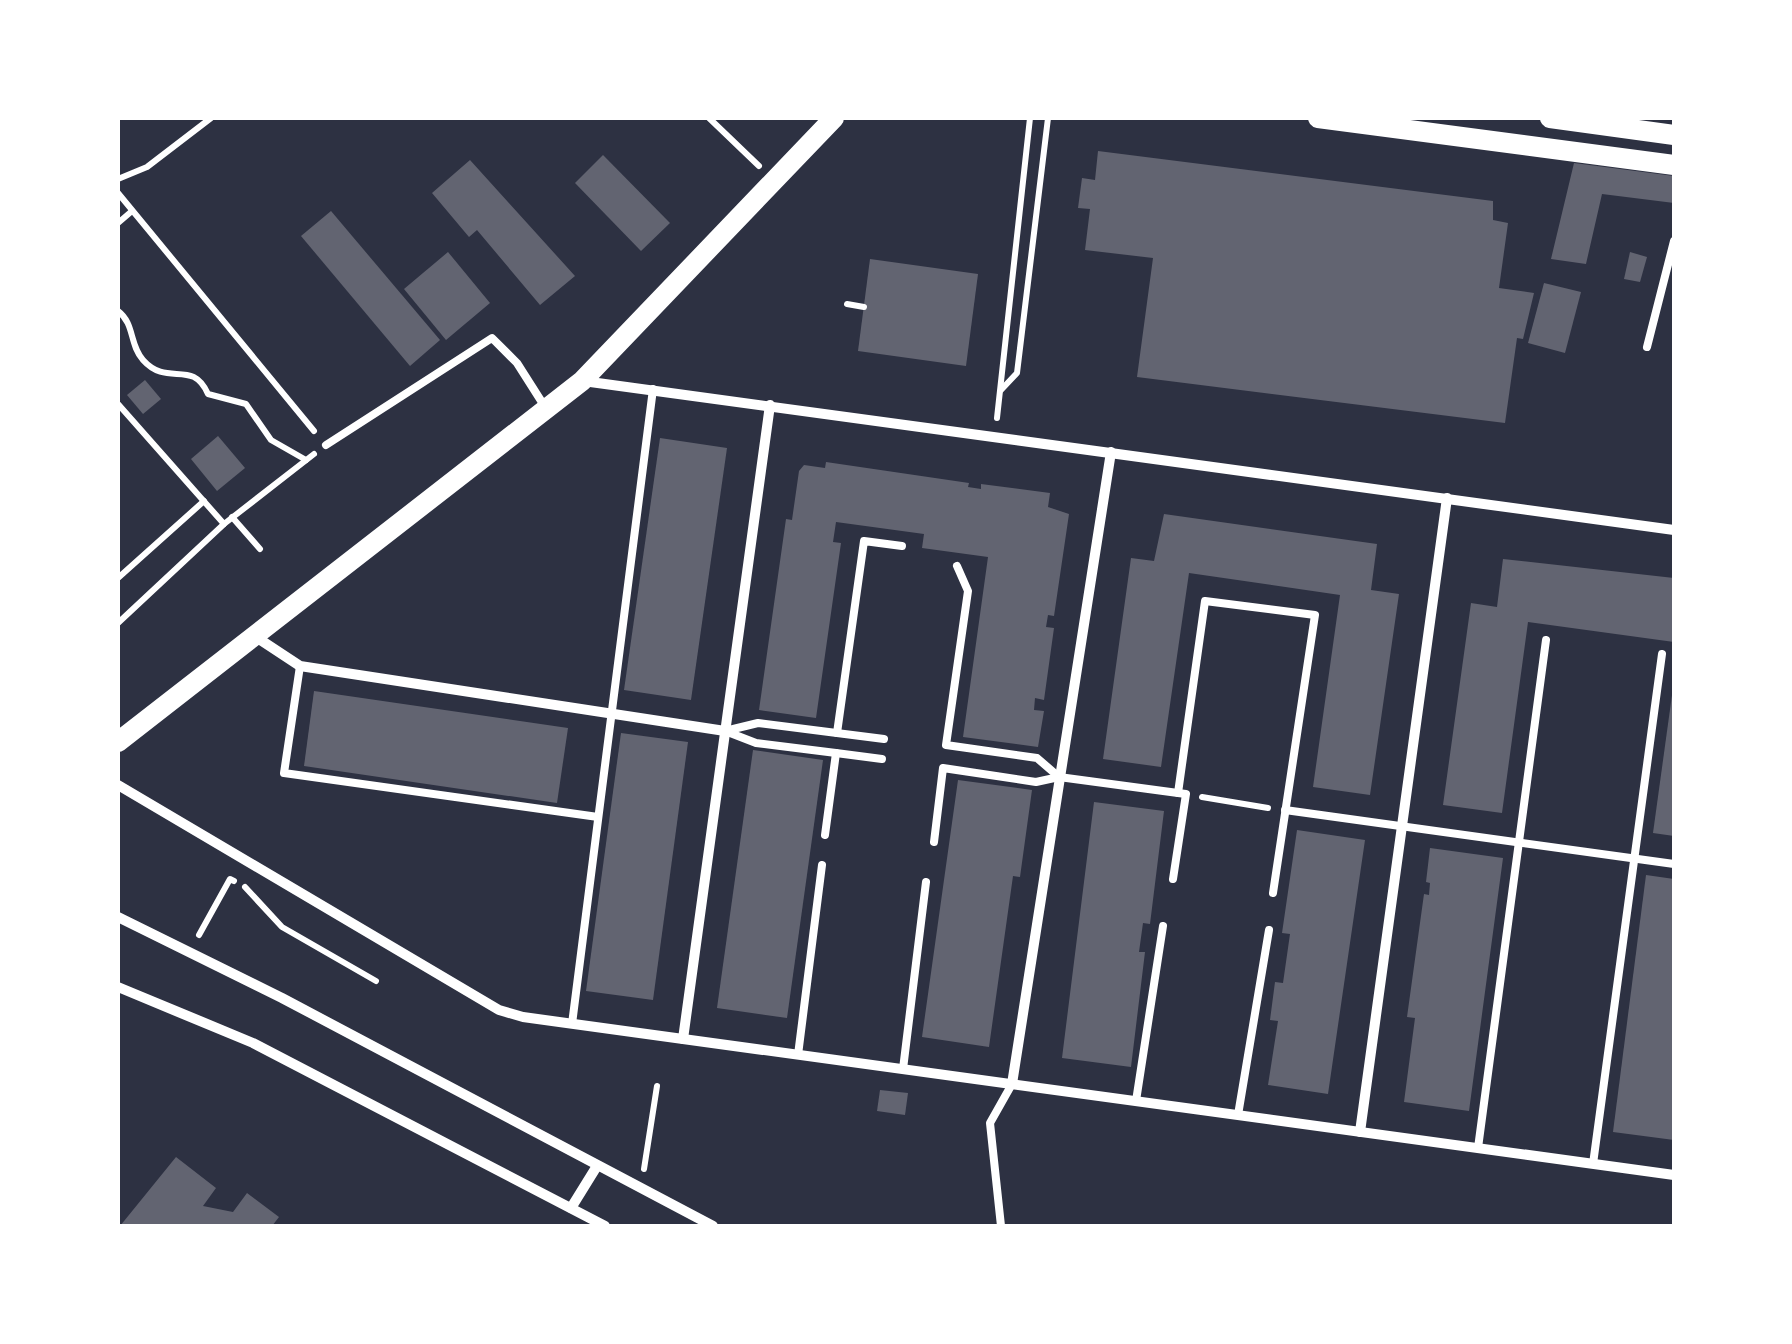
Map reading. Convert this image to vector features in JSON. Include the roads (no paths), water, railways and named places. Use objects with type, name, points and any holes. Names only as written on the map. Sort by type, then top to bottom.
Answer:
[{"type":"main road","points":[[118,742],[582,381],[834,118]]},
{"type":"main road","points":[[1318,118],[1674,164]]},
{"type":"main road","points":[[1550,118],[1674,135]]},
{"type":"street","points":[[582,381],[1674,530]]},
{"type":"street","points":[[683,1039],[770,405]]},
{"type":"street","points":[[1012,1084],[1111,452]]},
{"type":"street","points":[[1360,1132],[1447,498]]},
{"type":"street","points":[[252,635],[300,666],[725,731]]},
{"type":"street","points":[[118,785],[499,1010],[572,1024],[1674,1175]]},
{"type":"street","points":[[118,918],[712,1226]]},
{"type":"street","points":[[118,987],[252,1043],[605,1226]]},
{"type":"street","points":[[571,1208],[597,1166]]},
{"type":"lane","points":[[1647,346],[1674,242]]},
{"type":"lane","points":[[326,445],[492,338],[517,364],[546,408]]},
{"type":"lane","points":[[572,1024],[653,389]]},
{"type":"lane","points":[[837,733],[864,541],[902,546]]},
{"type":"lane","points":[[957,566],[968,591],[946,745],[1037,758],[1059,777]]},
{"type":"lane","points":[[1173,879],[1205,600],[1315,615],[1273,894]]},
{"type":"lane","points":[[1478,1148],[1546,640]]},
{"type":"lane","points":[[1593,1164],[1662,654]]},
{"type":"lane","points":[[300,666],[284,774],[598,817]]},
{"type":"lane","points":[[725,731],[758,723],[884,739]]},
{"type":"lane","points":[[725,731],[756,744],[882,758]]},
{"type":"lane","points":[[825,834],[836,753]]},
{"type":"lane","points":[[934,842],[942,768],[1036,782],[1059,777],[1182,794]]},
{"type":"lane","points":[[1285,810],[1674,864]]},
{"type":"lane","points":[[798,1055],[822,865]]},
{"type":"lane","points":[[903,1069],[926,882]]},
{"type":"lane","points":[[1136,1101],[1162,926]]},
{"type":"lane","points":[[1238,1115],[1269,930]]},
{"type":"lane","points":[[1001,1226],[990,1123],[1012,1084]]}]
